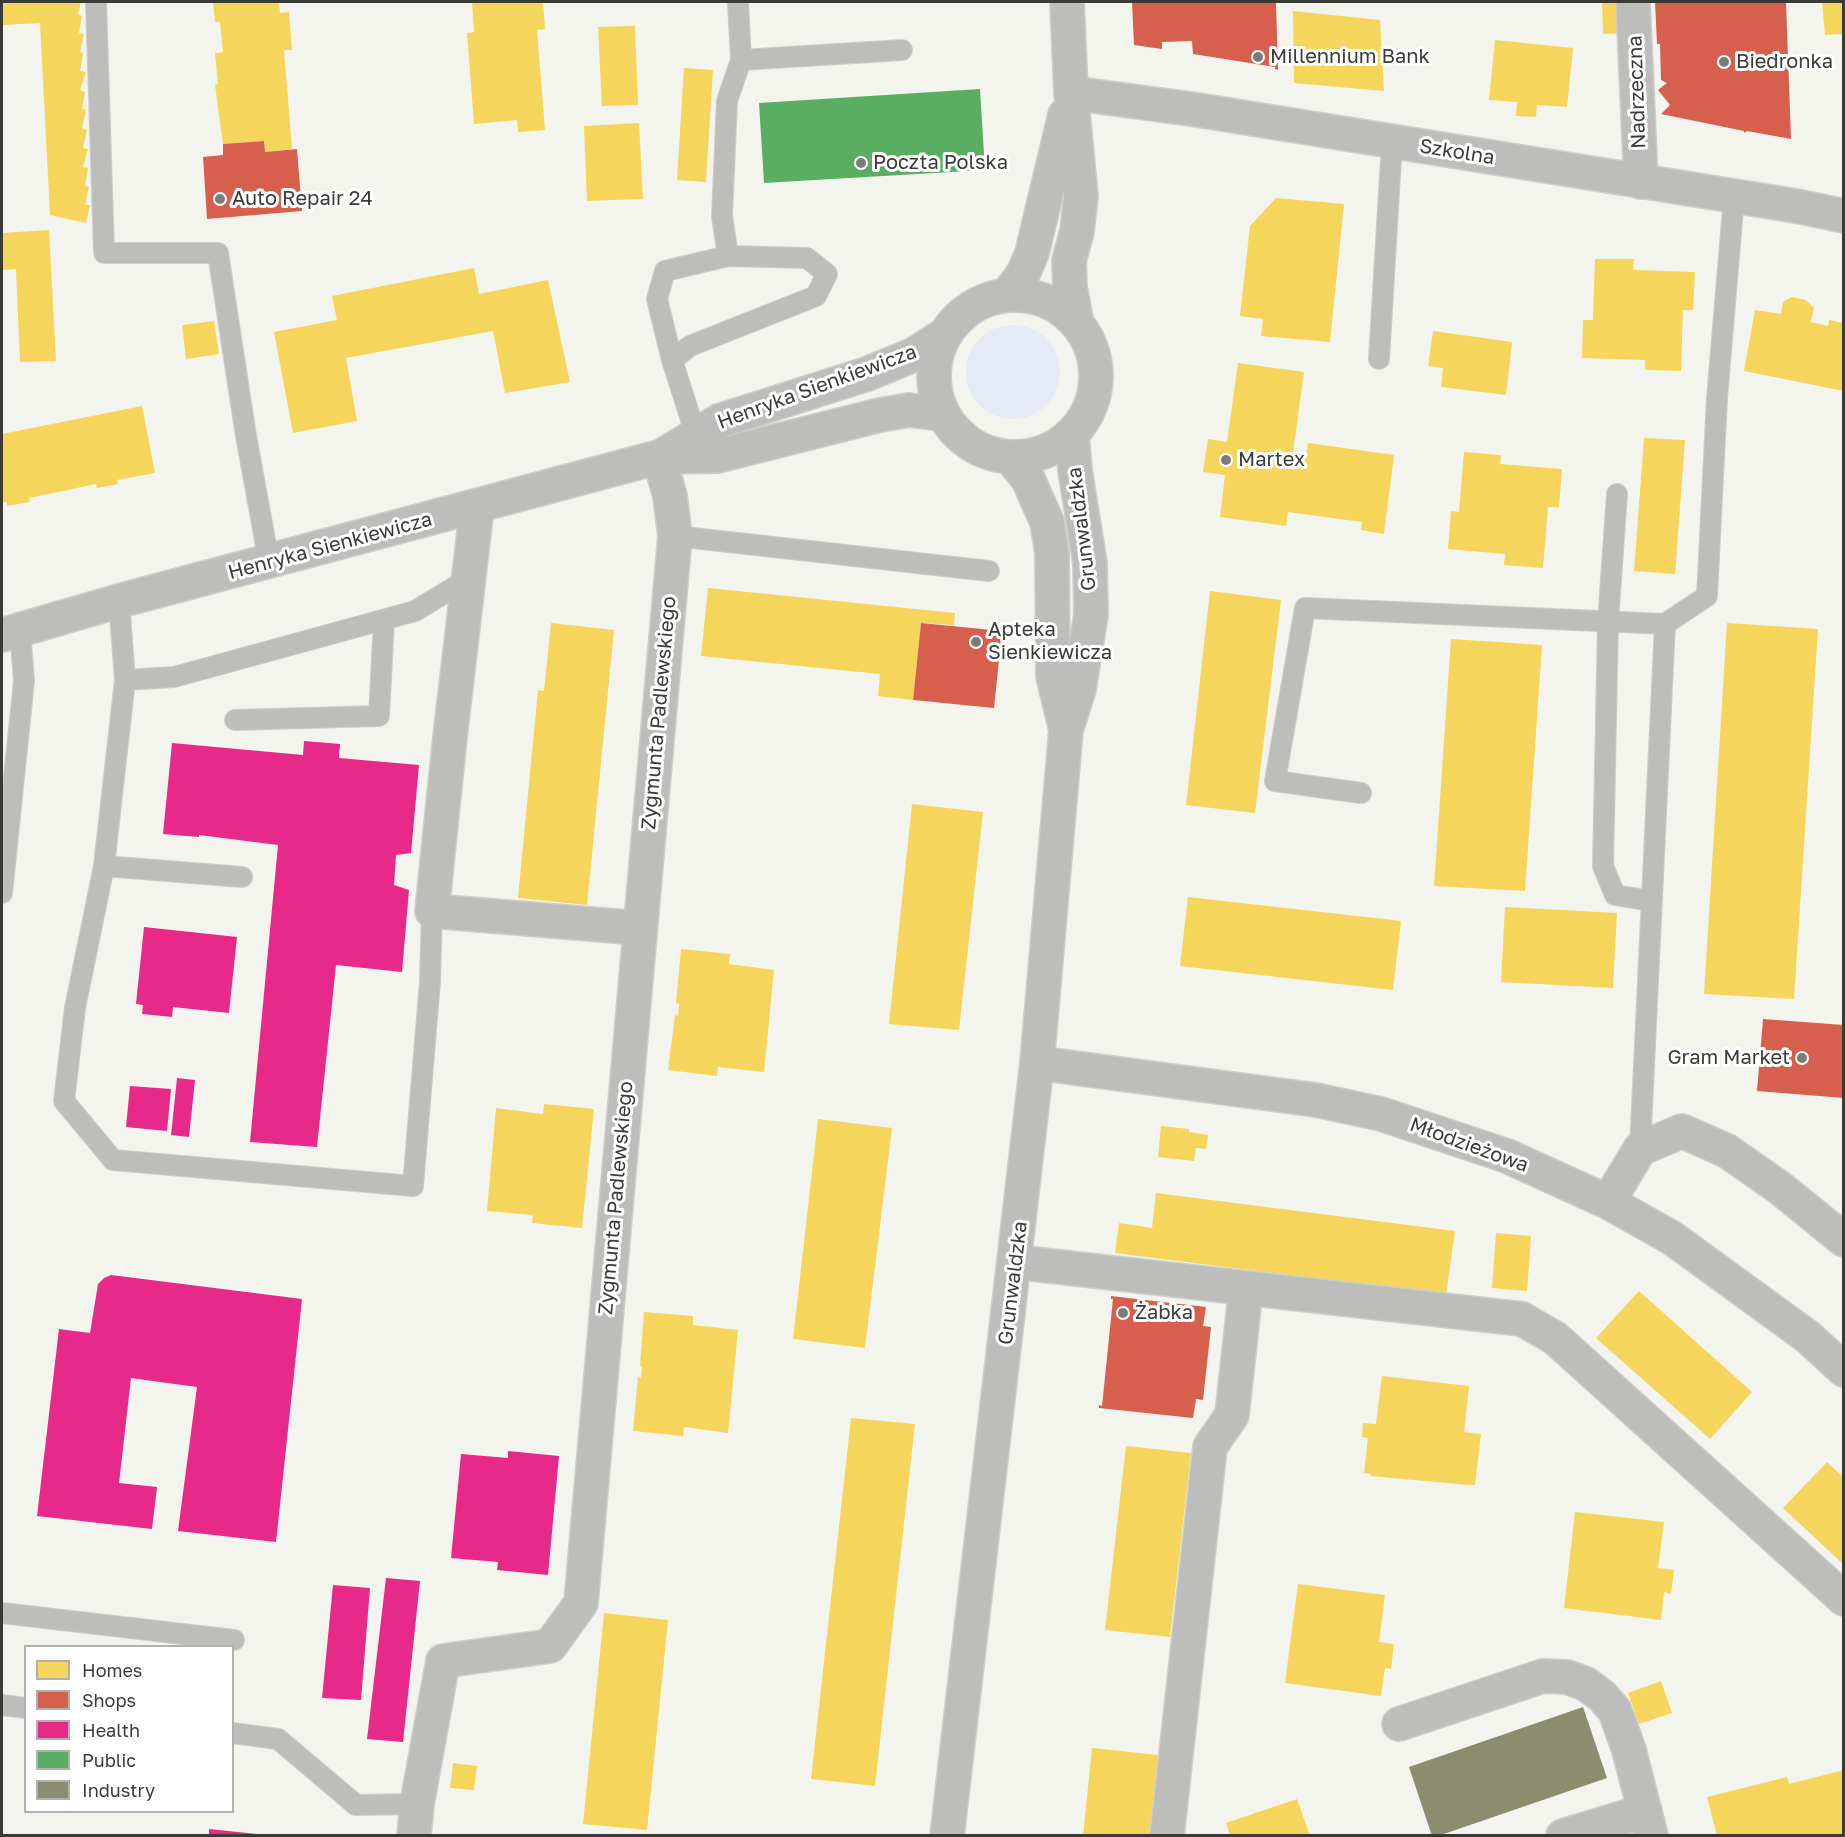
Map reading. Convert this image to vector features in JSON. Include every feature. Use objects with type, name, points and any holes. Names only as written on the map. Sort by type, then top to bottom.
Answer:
[{"type":"street","points":[[1067,2],[1071,93],[1081,196],[1077,231],[1069,261],[1070,287],[1077,324]]},
{"type":"street","name":"Nadrzeczna","points":[[1633,2],[1641,182]]},
{"type":"street","points":[[1007,295],[1023,274],[1032,253],[1071,93]]},
{"type":"street","name":"Szkolna","points":[[1071,93],[1191,109],[1844,216]]},
{"type":"street","points":[[1007,295],[1026,295],[1046,300],[1063,310],[1077,324],[1090,344],[1096,368],[1095,392],[1087,414],[1072,434],[1044,452],[1010,457],[983,451],[959,436],[942,414],[935,395],[933,374],[936,354],[943,336],[960,315],[981,301],[1007,295]]},
{"type":"street","name":"Henryka Sienkiewicza","points":[[11,632],[659,458],[699,445],[719,421],[867,374],[914,355],[943,336]]},
{"type":"street","name":"Henryka Sienkiewicza","points":[[699,445],[717,456],[909,410],[942,414]]},
{"type":"street","name":"Grunwaldzka","points":[[947,1836],[1037,1063],[1066,730],[1079,689],[1091,615],[1090,563],[1075,470],[1072,434]]},
{"type":"street","name":"Grunwaldzka","points":[[1010,457],[1028,479],[1047,522],[1052,553],[1053,676],[1066,730]]},
{"type":"street","name":"Zygmunta Padlewskiego","points":[[415,1820],[443,1661],[550,1646],[581,1603],[675,537],[670,496],[659,458]]},
{"type":"street","points":[[477,507],[432,911],[639,928]]},
{"type":"street","name":"Młodzieżowa","points":[[1037,1063],[1316,1100],[1382,1114],[1507,1156],[1608,1202],[1672,1238],[1808,1337],[1844,1370]]},
{"type":"street","points":[[1608,1202],[1640,1149],[1682,1131],[1727,1151],[1780,1188],[1844,1240]]},
{"type":"street","points":[[1015,1262],[1522,1319],[1555,1338],[1844,1599]]},
{"type":"street","points":[[1167,1836],[1210,1447],[1232,1415],[1246,1288]]},
{"type":"street","points":[[1399,1724],[1543,1676],[1567,1677],[1586,1684],[1602,1696],[1615,1711],[1629,1750],[1648,1823],[1563,1836]]},
{"type":"lane","points":[[96,2],[104,253],[218,253],[246,436],[269,562]]},
{"type":"lane","points":[[728,256],[722,216],[728,101],[741,60],[738,2]]},
{"type":"lane","points":[[741,60],[902,50]]},
{"type":"lane","points":[[1378,359],[1392,142]]},
{"type":"lane","points":[[1361,794],[1275,781],[1305,608],[1665,624],[1707,596],[1717,398],[1734,197]]},
{"type":"lane","points":[[672,360],[690,346],[816,296],[827,274],[807,258],[728,256],[665,271],[657,299],[672,360],[699,445]]},
{"type":"lane","points":[[1617,494],[1608,622],[1603,866],[1615,895],[1651,901]]},
{"type":"lane","points":[[675,537],[988,571]]},
{"type":"lane","points":[[125,680],[174,677],[415,611],[468,579]]},
{"type":"lane","points":[[118,602],[125,680],[104,866],[75,1008],[64,1101],[113,1160],[413,1186],[430,982],[432,911]]},
{"type":"lane","points":[[235,720],[379,716],[384,620]]},
{"type":"lane","points":[[1640,1149],[1665,624]]},
{"type":"lane","points":[[2,893],[24,681],[11,632]]},
{"type":"lane","points":[[104,866],[242,877]]},
{"type":"lane","points":[[2,1613],[234,1640]]},
{"type":"lane","points":[[2,1705],[24,1708]]},
{"type":"lane","points":[[234,1733],[278,1739],[356,1805],[415,1820]]},
{"type":"shaded area","points":[[1013,325],[1031,329],[1046,339],[1056,354],[1060,372],[1056,390],[1046,405],[1031,415],[1013,419],[995,415],[980,405],[970,390],[966,372],[970,354],[980,339],[995,329]]},
{"type":"building: Homes","points":[[2,2],[81,2],[78,14],[82,16],[79,33],[84,34],[80,52],[83,53],[80,71],[86,72],[80,90],[85,92],[82,109],[86,110],[82,128],[87,130],[83,148],[88,149],[83,167],[88,168],[85,186],[89,187],[85,205],[90,205],[86,223],[50,215],[40,23],[2,25]]},
{"type":"building: Homes","points":[[213,2],[279,2],[280,13],[289,12],[292,50],[284,50],[292,149],[265,152],[264,141],[223,144],[215,85],[218,84],[215,53],[223,52],[220,22],[215,22]]},
{"type":"building: Homes","points":[[472,2],[543,2],[545,29],[537,30],[545,130],[518,132],[517,120],[474,124],[467,33],[474,32]]},
{"type":"building: Homes","points":[[1602,2],[1625,2],[1627,33],[1603,34]]},
{"type":"building: Homes","points":[[1822,2],[1844,2],[1844,34],[1825,35]]},
{"type":"building: Homes","points":[[1293,11],[1380,20],[1384,91],[1294,83]]},
{"type":"building: Homes","points":[[635,26],[638,105],[602,106],[598,27]]},
{"type":"building: Homes","points":[[1495,40],[1573,48],[1567,107],[1537,105],[1536,117],[1516,116],[1517,102],[1489,100]]},
{"type":"building: Homes","points":[[684,68],[713,70],[706,182],[677,180]]},
{"type":"building: Homes","points":[[639,123],[643,199],[587,201],[584,126]]},
{"type":"building: Homes","points":[[1276,198],[1344,204],[1330,342],[1261,336],[1263,319],[1240,316],[1250,226]]},
{"type":"building: Homes","points":[[49,230],[56,361],[20,362],[16,269],[2,270],[2,233]]},
{"type":"building: Homes","points":[[1595,259],[1634,259],[1633,270],[1695,272],[1693,310],[1683,310],[1681,371],[1645,370],[1645,360],[1582,358],[1583,320],[1593,320]]},
{"type":"building: Homes","points":[[474,268],[479,294],[548,280],[570,382],[505,393],[493,331],[346,358],[357,421],[293,433],[274,332],[337,320],[332,296]]},
{"type":"building: Homes","points":[[1792,297],[1806,300],[1814,308],[1811,322],[1828,326],[1829,320],[1844,323],[1844,391],[1744,371],[1755,310],[1781,314],[1783,302]]},
{"type":"building: Homes","points":[[214,321],[219,354],[186,359],[182,325]]},
{"type":"building: Homes","points":[[1433,331],[1512,342],[1506,395],[1441,387],[1443,368],[1428,366]]},
{"type":"building: Homes","points":[[1238,363],[1304,372],[1293,453],[1306,455],[1308,443],[1394,455],[1384,534],[1361,530],[1362,522],[1288,512],[1286,526],[1220,517],[1225,475],[1203,472],[1208,439],[1227,442]]},
{"type":"building: Homes","points":[[142,406],[155,473],[117,480],[118,484],[97,488],[96,484],[29,498],[30,502],[7,506],[7,502],[2,503],[2,434]]},
{"type":"building: Homes","points":[[1644,438],[1685,440],[1675,574],[1634,571]]},
{"type":"building: Homes","points":[[1464,452],[1501,455],[1500,464],[1562,469],[1559,507],[1548,507],[1543,568],[1504,565],[1505,554],[1448,549],[1451,511],[1459,512]]},
{"type":"building: Homes","points":[[708,588],[955,613],[954,625],[921,623],[913,700],[878,696],[880,674],[701,656]]},
{"type":"building: Homes","points":[[1210,591],[1281,600],[1255,813],[1186,805]]},
{"type":"building: Homes","points":[[551,623],[614,630],[587,905],[518,898],[538,690],[544,691]]},
{"type":"building: Homes","points":[[1727,623],[1818,629],[1794,999],[1704,994]]},
{"type":"building: Homes","points":[[1451,639],[1542,645],[1525,891],[1434,886]]},
{"type":"building: Homes","points":[[912,804],[983,812],[959,1030],[889,1024]]},
{"type":"building: Homes","points":[[1188,897],[1401,921],[1393,990],[1180,966]]},
{"type":"building: Homes","points":[[1505,907],[1617,913],[1613,988],[1501,982]]},
{"type":"building: Homes","points":[[681,949],[730,954],[729,964],[774,970],[764,1072],[718,1067],[717,1076],[668,1070],[675,1015],[678,1016],[679,1004],[676,1003]]},
{"type":"building: Homes","points":[[544,1104],[594,1109],[582,1228],[532,1223],[533,1215],[487,1211],[496,1108],[543,1114]]},
{"type":"building: Homes","points":[[818,1119],[892,1128],[865,1348],[793,1339]]},
{"type":"building: Homes","points":[[1161,1126],[1189,1129],[1189,1132],[1208,1135],[1206,1149],[1196,1148],[1194,1161],[1158,1157]]},
{"type":"building: Homes","points":[[1156,1193],[1455,1231],[1446,1295],[1115,1253],[1119,1223],[1152,1228]]},
{"type":"building: Homes","points":[[1496,1233],[1531,1236],[1527,1291],[1492,1288]]},
{"type":"building: Homes","points":[[1639,1291],[1752,1392],[1710,1439],[1596,1338]]},
{"type":"building: Homes","points":[[644,1312],[693,1316],[693,1325],[738,1330],[728,1433],[684,1427],[683,1436],[633,1431],[638,1377],[641,1378]]},
{"type":"building: Homes","points":[[1382,1376],[1469,1386],[1464,1432],[1481,1434],[1475,1485],[1371,1476],[1371,1474],[1364,1473],[1368,1438],[1362,1437],[1363,1423],[1376,1424]]},
{"type":"building: Homes","points":[[851,1418],[915,1424],[875,1786],[811,1779]]},
{"type":"building: Homes","points":[[1126,1446],[1191,1453],[1170,1637],[1105,1630]]},
{"type":"building: Homes","points":[[1827,1462],[1844,1478],[1844,1565],[1783,1508]]},
{"type":"building: Homes","points":[[1575,1512],[1664,1522],[1658,1568],[1674,1570],[1671,1594],[1664,1592],[1661,1620],[1564,1608]]},
{"type":"building: Homes","points":[[1298,1584],[1385,1595],[1379,1642],[1394,1644],[1391,1669],[1385,1668],[1381,1696],[1285,1683]]},
{"type":"building: Homes","points":[[604,1613],[668,1620],[647,1830],[583,1824]]},
{"type":"building: Homes","points":[[1661,1681],[1672,1713],[1639,1724],[1628,1693]]},
{"type":"building: Homes","points":[[1092,1748],[1158,1755],[1149,1836],[1083,1836]]},
{"type":"building: Homes","points":[[453,1763],[477,1766],[474,1790],[450,1788]]},
{"type":"building: Homes","points":[[1844,1770],[1844,1836],[1717,1836],[1707,1797],[1787,1777],[1789,1784]]},
{"type":"building: Homes","points":[[1297,1799],[1310,1836],[1230,1836],[1226,1823]]},
{"type":"building: Shops","points":[[1132,2],[1276,2],[1278,70],[1275,67],[1193,54],[1192,41],[1162,42],[1162,49],[1134,45]]},
{"type":"building: Shops","name":"Biedronka","points":[[1655,2],[1786,2],[1791,139],[1747,131],[1744,133],[1744,131],[1661,114],[1670,105],[1658,90],[1667,83],[1661,80]]},
{"type":"building: Shops","points":[[264,141],[265,152],[297,149],[302,211],[207,219],[203,157],[223,155],[223,144]]},
{"type":"building: Shops","points":[[921,623],[1002,631],[994,708],[913,700]]},
{"type":"building: Shops","name":"Gram Market","points":[[1763,1019],[1844,1025],[1844,1098],[1757,1091]]},
{"type":"building: Shops","points":[[1111,1296],[1206,1307],[1203,1326],[1211,1327],[1203,1400],[1196,1399],[1193,1418],[1099,1408],[1099,1405],[1102,1406],[1113,1299]]},
{"type":"building: Health","points":[[304,741],[340,744],[339,758],[419,765],[411,853],[396,855],[394,885],[409,890],[402,972],[336,965],[317,1147],[250,1142],[278,845],[199,835],[199,837],[163,834],[172,743],[303,755]]},
{"type":"building: Health","points":[[144,927],[237,937],[229,1013],[173,1007],[172,1017],[142,1014],[143,1005],[136,1004]]},
{"type":"building: Health","points":[[177,1078],[195,1080],[189,1137],[171,1135]]},
{"type":"building: Health","points":[[130,1086],[171,1089],[167,1131],[126,1127]]},
{"type":"building: Health","points":[[111,1275],[302,1299],[276,1542],[178,1531],[197,1387],[131,1378],[119,1483],[157,1487],[152,1529],[37,1516],[59,1329],[90,1333],[98,1284]]},
{"type":"building: Health","points":[[508,1451],[559,1456],[548,1575],[497,1570],[498,1562],[451,1558],[461,1454],[508,1458]]},
{"type":"building: Health","points":[[386,1578],[420,1581],[403,1742],[367,1739]]},
{"type":"building: Health","points":[[333,1585],[370,1588],[361,1700],[322,1698]]},
{"type":"building: Health","points":[[209,1829],[257,1834],[256,1836],[209,1836]]},
{"type":"building: Public","points":[[980,89],[985,170],[764,183],[759,103]]},
{"type":"building: Industry","points":[[1583,1707],[1607,1778],[1438,1836],[1432,1836],[1409,1767]]},
{"type":"place","name":"Millennium Bank","points":[[1258,57]]},
{"type":"place","name":"Biedronka","points":[[1724,62]]},
{"type":"place","name":"Poczta Polska","points":[[861,163]]},
{"type":"place","name":"Auto Repair 24","points":[[220,199]]},
{"type":"place","name":"Martex","points":[[1226,460]]},
{"type":"place","name":"Apteka Sienkiewicza","points":[[976,642]]},
{"type":"place","name":"Gram Market","points":[[1802,1058]]},
{"type":"place","name":"Żabka","points":[[1123,1313]]}]
